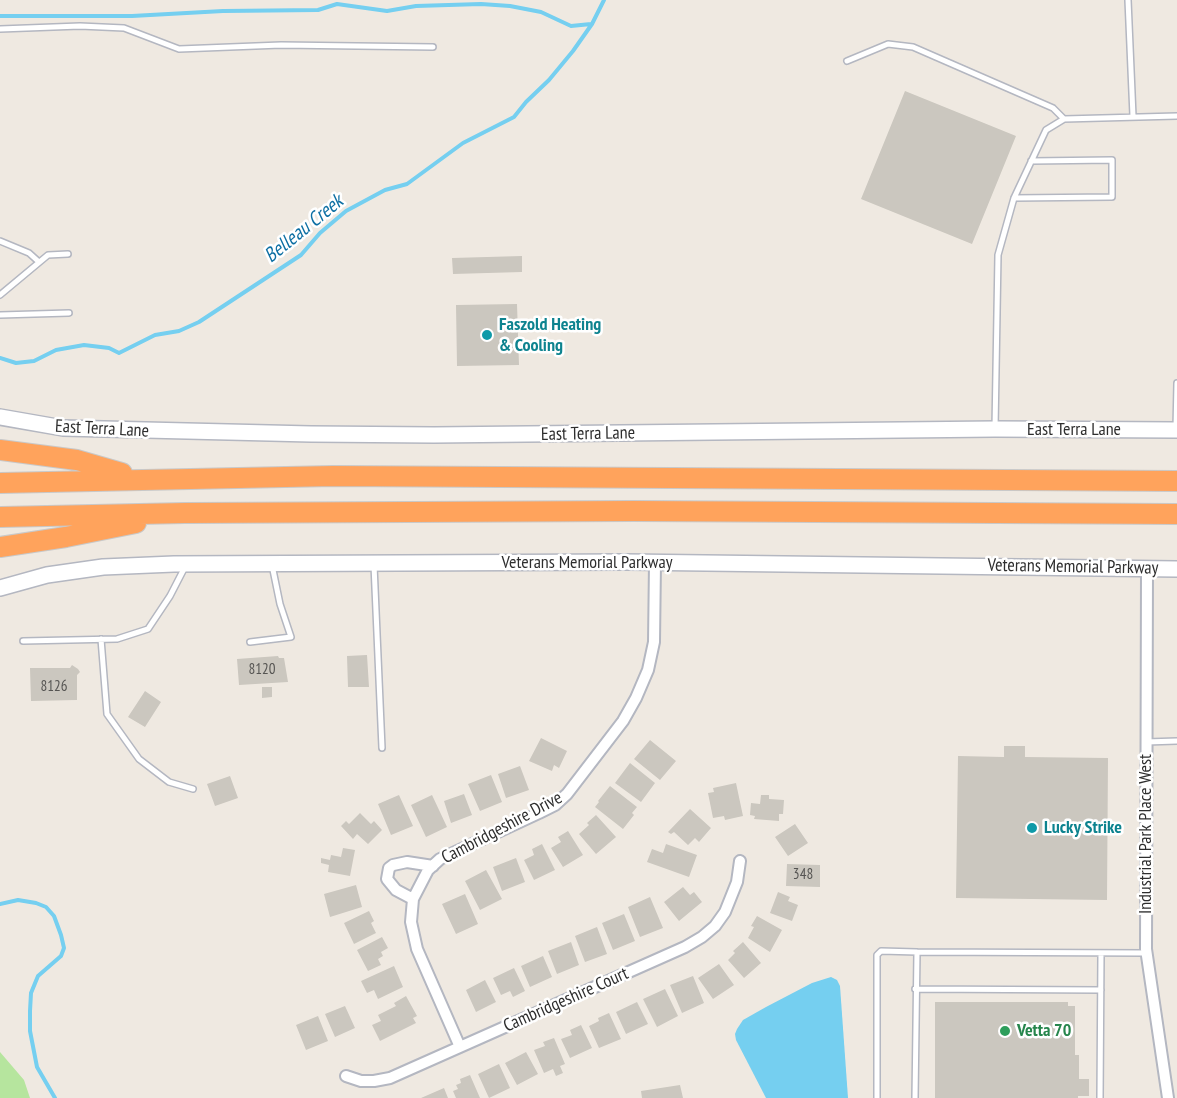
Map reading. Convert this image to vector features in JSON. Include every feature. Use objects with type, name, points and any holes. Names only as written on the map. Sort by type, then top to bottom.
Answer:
[{"type":"highway","points":[[0,450],[77,460],[142,479]]},
{"type":"highway","points":[[0,483],[333,476],[1177,481]]},
{"type":"highway","points":[[0,517],[185,513],[646,511],[1177,514]]},
{"type":"highway","points":[[0,547],[66,537],[185,513]]},
{"type":"street","name":"East Terra Lane","points":[[0,417],[63,428],[107,431],[322,435],[995,429],[1177,430]]},
{"type":"street","name":"Veterans Memorial Parkway","points":[[0,588],[47,575],[103,567],[186,564],[655,563],[1177,569]]},
{"type":"street","name":"Cambridgeshire Drive","points":[[460,1047],[417,948],[411,922],[413,899],[428,870],[454,851],[555,805],[567,795],[623,721],[648,670],[654,642],[655,563]]},
{"type":"street","name":"Industrial Park Place West","points":[[1147,568],[1146,952],[1168,1098]]},
{"type":"street","name":"Cambridgeshire Court","points":[[346,1076],[368,1081],[390,1078],[657,960],[702,937],[715,926],[725,912],[737,882],[740,861]]},
{"type":"street","name":"Cambridgeshire Drive","points":[[413,899],[396,890],[387,879],[389,868],[407,862],[433,866]]},
{"type":"lane","points":[[1128,0],[1133,116]]},
{"type":"lane","points":[[0,29],[80,26],[124,28],[179,49],[281,45],[433,47]]},
{"type":"lane","points":[[847,61],[888,44],[913,47],[1053,108],[1064,118]]},
{"type":"lane","points":[[995,429],[998,255],[1014,198],[1046,130],[1064,118],[1177,116]]},
{"type":"lane","points":[[1014,198],[1112,197],[1112,160],[1031,161]]},
{"type":"lane","points":[[0,241],[29,253],[39,262]]},
{"type":"lane","points":[[0,295],[48,255],[68,254]]},
{"type":"lane","points":[[0,315],[69,313]]},
{"type":"lane","points":[[1177,383],[1177,430]]},
{"type":"lane","points":[[250,642],[291,637],[280,604],[272,563]]},
{"type":"lane","points":[[374,563],[382,748]]},
{"type":"lane","points":[[23,640],[117,639],[148,629],[170,596],[186,564]]},
{"type":"lane","points":[[100,639],[107,714],[138,759],[169,782],[193,789]]},
{"type":"lane","points":[[1146,742],[1177,741]]},
{"type":"lane","points":[[877,1098],[877,955],[881,951],[1146,952]]},
{"type":"lane","points":[[915,1098],[917,952]]},
{"type":"lane","points":[[1100,1098],[1101,953]]},
{"type":"lane","points":[[915,989],[1101,990]]},
{"type":"green space","points":[[0,1052],[24,1080],[30,1098],[0,1098]]},
{"type":"water","points":[[831,977],[837,980],[840,986],[848,1098],[766,1098],[736,1040],[737,1029],[743,1020],[766,1007],[812,983]]},
{"type":"building","points":[[905,91],[1016,136],[972,244],[861,199]]},
{"type":"building","points":[[522,256],[522,272],[453,274],[452,258]]},
{"type":"building","name":"Faszold Heating & Cooling","points":[[517,304],[519,365],[457,366],[456,305]]},
{"type":"building","points":[[367,655],[369,687],[348,687],[347,656]]},
{"type":"building","points":[[278,656],[284,658],[288,682],[239,685],[237,659]]},
{"type":"building","points":[[72,665],[80,672],[77,675],[77,700],[31,701],[30,668],[70,668]]},
{"type":"building","points":[[262,687],[272,687],[272,697],[262,698]]},
{"type":"building","points":[[145,691],[161,702],[145,727],[128,717]]},
{"type":"building","points":[[541,738],[567,751],[559,768],[554,765],[552,771],[529,761]]},
{"type":"building","points":[[650,740],[676,761],[660,780],[634,759]]},
{"type":"building","name":"Lucky Strike","points":[[1004,746],[1025,746],[1025,757],[1108,758],[1107,900],[956,898],[958,756],[1004,757]]},
{"type":"building","points":[[630,763],[655,783],[641,802],[615,783]]},
{"type":"building","points":[[520,766],[529,790],[506,798],[498,774]]},
{"type":"building","points":[[491,775],[502,802],[480,811],[468,784]]},
{"type":"building","points":[[230,776],[238,798],[215,806],[207,784]]},
{"type":"building","points":[[736,783],[743,816],[725,820],[724,816],[713,818],[708,793],[714,792],[713,788]]},
{"type":"building","points":[[610,786],[637,807],[623,829],[595,807]]},
{"type":"building","points":[[464,794],[472,815],[451,823],[444,801]]},
{"type":"building","points":[[399,795],[413,826],[391,835],[378,804]]},
{"type":"building","points":[[432,795],[447,827],[426,837],[411,805]]},
{"type":"building","points":[[761,795],[769,795],[769,799],[784,800],[783,814],[779,814],[779,821],[754,819],[755,816],[750,815],[751,803],[760,804]]},
{"type":"building","points":[[690,809],[711,828],[699,842],[695,838],[688,845],[674,832],[671,834],[668,832]]},
{"type":"building","points":[[360,813],[371,824],[374,821],[382,830],[368,844],[357,834],[353,839],[341,826],[346,821],[349,824]]},
{"type":"building","points":[[596,815],[616,837],[596,854],[579,834]]},
{"type":"building","points":[[795,824],[808,843],[788,856],[775,837]]},
{"type":"building","points":[[568,831],[583,855],[563,867],[551,848],[561,842],[558,837]]},
{"type":"building","points":[[542,844],[555,870],[534,880],[524,860],[534,855],[532,849]]},
{"type":"building","points":[[666,844],[697,855],[689,877],[647,862],[652,849],[663,853]]},
{"type":"building","points":[[343,848],[355,850],[350,876],[328,872],[329,865],[321,863],[321,858],[330,860],[331,855],[341,857]]},
{"type":"building","points":[[516,858],[525,882],[502,891],[493,867]]},
{"type":"building","points":[[787,864],[820,865],[820,887],[786,886]]},
{"type":"building","points":[[486,870],[502,899],[480,910],[465,881]]},
{"type":"building","points":[[356,885],[362,907],[330,917],[324,894]]},
{"type":"building","points":[[683,887],[690,895],[694,892],[702,902],[679,921],[664,902]]},
{"type":"building","points":[[778,892],[790,897],[788,901],[798,905],[792,921],[770,913]]},
{"type":"building","points":[[465,894],[478,924],[456,934],[442,904]]},
{"type":"building","points":[[650,897],[663,928],[640,937],[628,907]]},
{"type":"building","points":[[369,911],[376,933],[354,944],[344,923]]},
{"type":"building","points":[[624,914],[635,941],[613,950],[602,923]]},
{"type":"building","points":[[757,916],[782,930],[770,952],[748,938]]},
{"type":"building","points":[[597,927],[607,954],[585,962],[575,936]]},
{"type":"building","points":[[382,937],[388,948],[381,952],[383,956],[378,959],[381,965],[368,971],[357,950]]},
{"type":"building","points":[[571,942],[579,965],[557,974],[548,951]]},
{"type":"building","points":[[743,942],[761,963],[744,978],[728,960],[735,953],[733,951]]},
{"type":"building","points":[[543,956],[552,977],[530,987],[521,966]]},
{"type":"building","points":[[719,964],[734,985],[713,999],[698,978]]},
{"type":"building","points":[[394,966],[403,987],[378,999],[374,990],[367,993],[361,981]]},
{"type":"building","points":[[514,968],[525,991],[513,997],[510,991],[501,995],[493,978]]},
{"type":"building","points":[[693,976],[704,1003],[682,1013],[670,985]]},
{"type":"building","points":[[485,980],[496,1002],[476,1012],[466,990]]},
{"type":"building","points":[[665,989],[678,1016],[657,1027],[643,999]]},
{"type":"building","points":[[406,996],[417,1016],[413,1018],[416,1023],[380,1041],[372,1025],[381,1021],[378,1015],[396,1006],[394,1003]]},
{"type":"building","points":[[637,1002],[648,1024],[626,1034],[616,1012]]},
{"type":"building","name":"Vetta 70","points":[[935,1002],[1068,1002],[1068,1006],[1075,1006],[1075,1055],[1079,1055],[1079,1079],[1089,1079],[1089,1096],[1078,1096],[1078,1098],[935,1098]]},
{"type":"building","points":[[345,1006],[355,1028],[335,1037],[325,1014]]},
{"type":"building","points":[[609,1013],[621,1039],[599,1048],[589,1026],[599,1021],[598,1018]]},
{"type":"building","points":[[318,1016],[328,1041],[306,1050],[296,1025]]},
{"type":"building","points":[[581,1025],[592,1048],[570,1058],[561,1039],[572,1035],[570,1030]]},
{"type":"building","points":[[554,1038],[565,1064],[560,1066],[563,1073],[556,1076],[553,1069],[544,1073],[534,1050],[545,1046],[543,1042]]},
{"type":"building","points":[[526,1052],[538,1074],[517,1085],[505,1063]]},
{"type":"building","points":[[499,1064],[510,1088],[489,1098],[478,1074]]},
{"type":"building","points":[[470,1075],[480,1098],[456,1098],[453,1091],[458,1089],[456,1085],[461,1083],[460,1079]]},
{"type":"building","points":[[680,1085],[683,1098],[642,1098],[641,1091]]},
{"type":"building","points":[[444,1088],[448,1098],[421,1098]]},
{"type":"waterway","name":"Belleau Creek","points":[[0,358],[16,363],[34,361],[56,350],[84,345],[109,348],[119,353],[155,335],[179,331],[199,322],[301,255],[320,233],[346,211],[385,190],[407,184],[463,143],[514,117],[573,51],[592,24],[604,0]]},
{"type":"waterway","points":[[0,16],[132,16],[223,11],[318,10],[337,4],[387,11],[416,6],[481,4],[510,6],[541,12],[571,26],[591,24]]},
{"type":"waterway","name":"Belleau Creek","points":[[0,904],[18,900],[46,907],[54,916],[61,935],[64,948],[61,956],[38,976],[31,993],[30,1011],[30,1031],[37,1067],[55,1098]]},
{"type":"place","name":"Faszold Heating & Cooling","points":[[487,335]]},
{"type":"place","name":"Lucky Strike","points":[[1032,828]]},
{"type":"place","name":"Vetta 70","points":[[1005,1031]]}]
